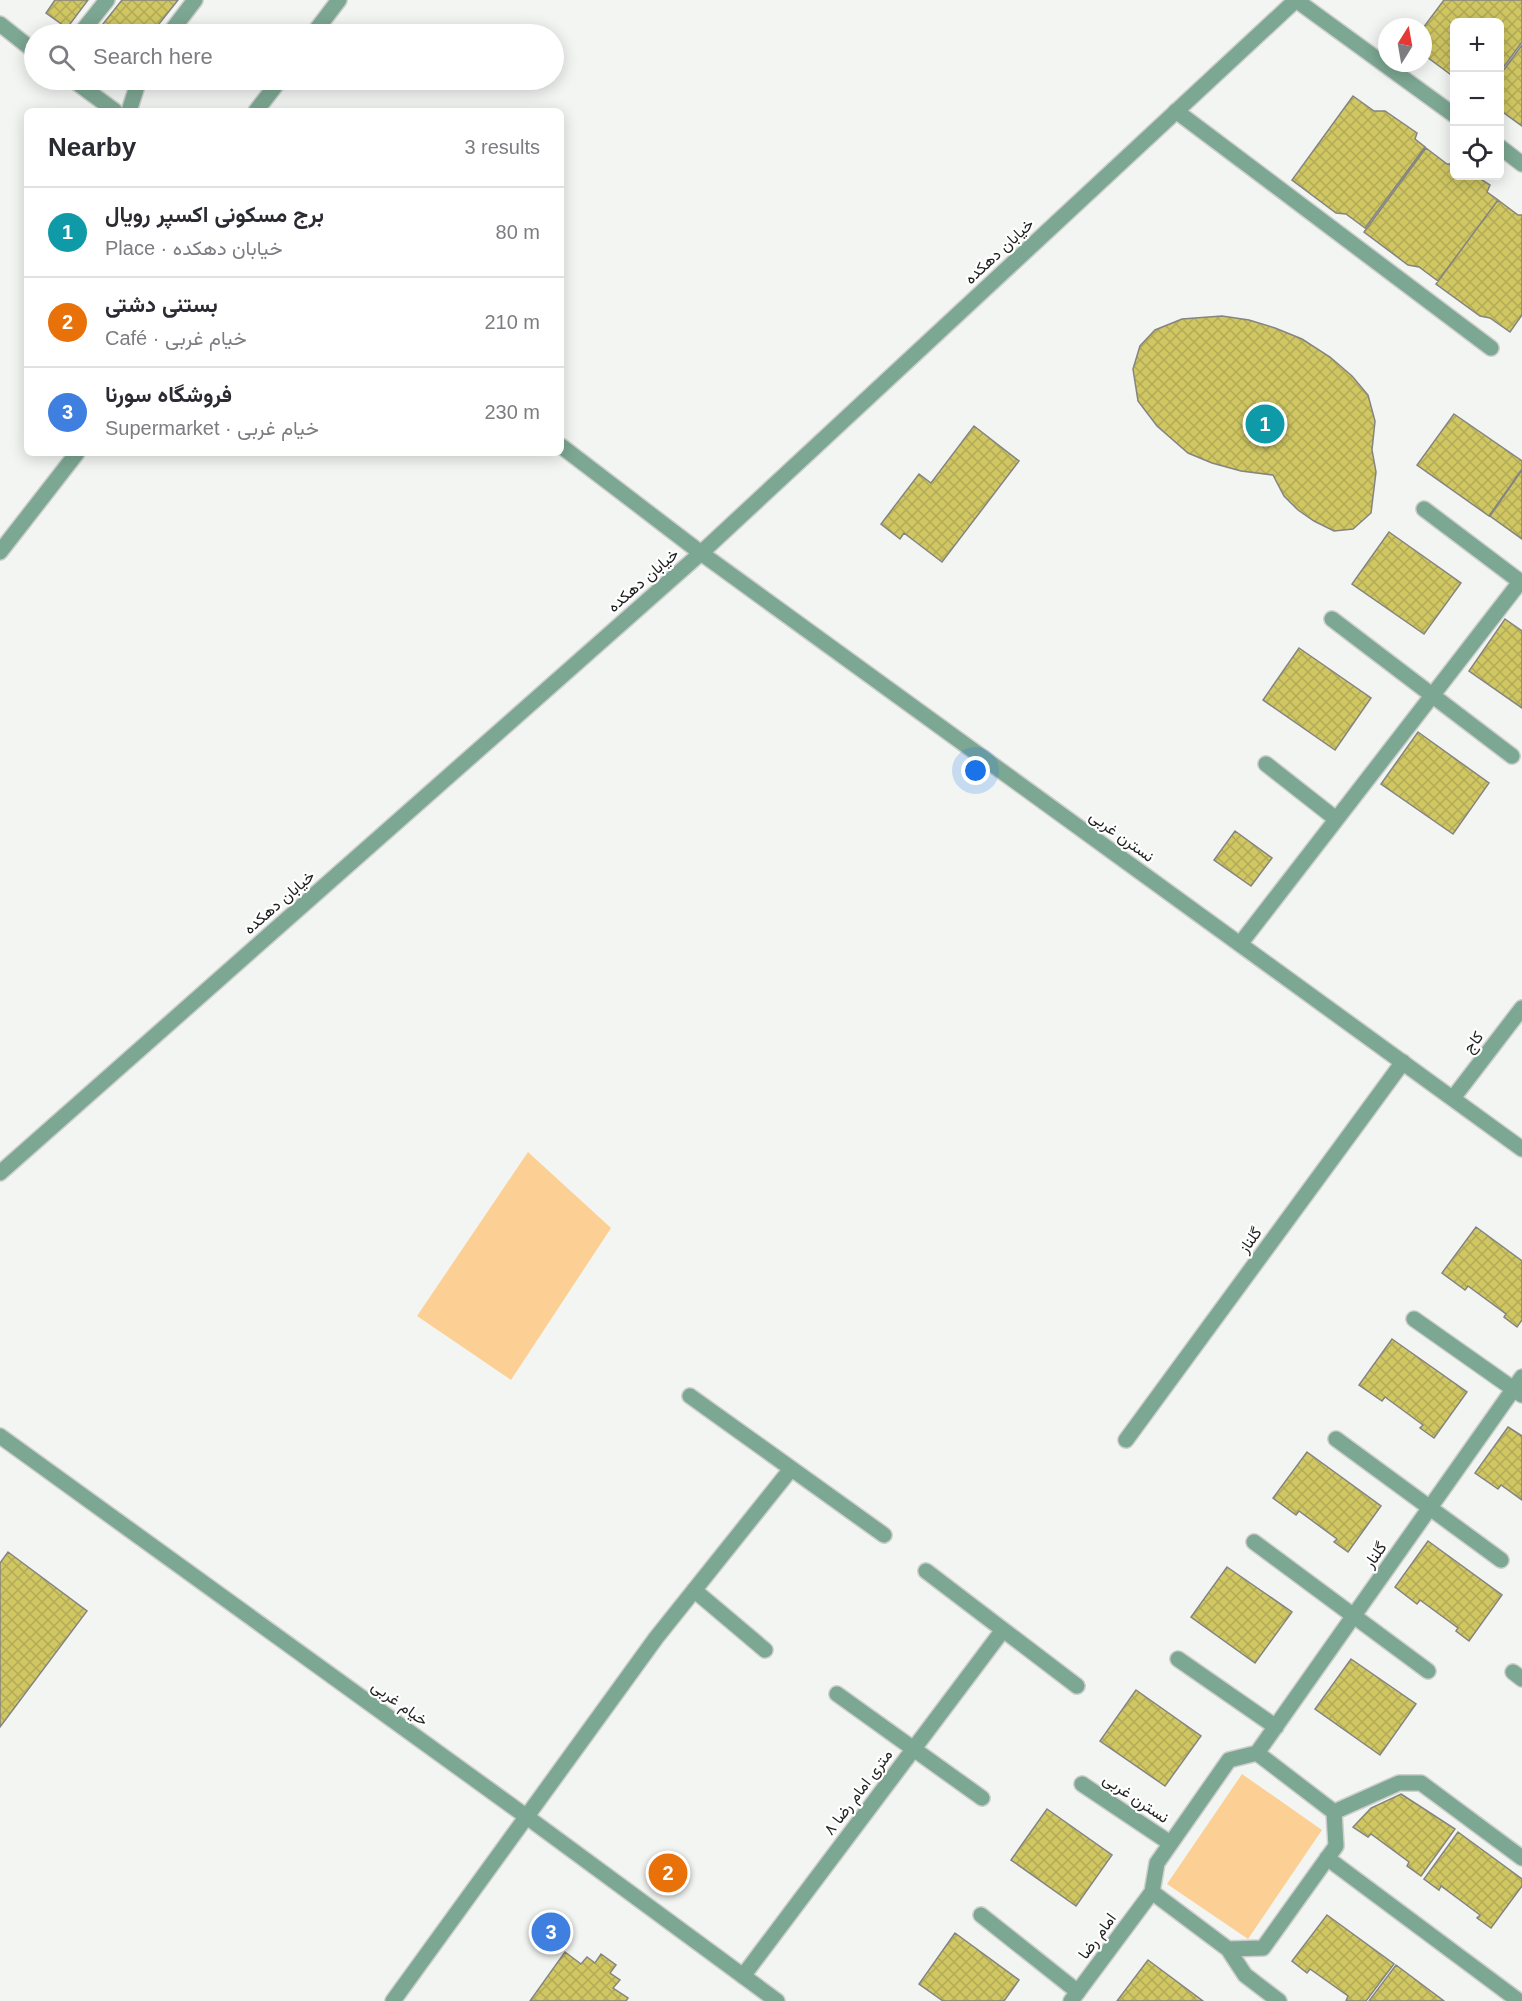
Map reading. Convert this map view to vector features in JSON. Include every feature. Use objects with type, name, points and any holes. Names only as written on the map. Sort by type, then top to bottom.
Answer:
[{"type":"street","points":[[88,24],[107,0]]},
{"type":"street","points":[[177,24],[195,0]]},
{"type":"street","points":[[321,24],[339,0]]},
{"type":"street","points":[[1296,0],[1450,111]]},
{"type":"street","name":"خیابان دهکده","points":[[0,1173],[701,553],[1296,0]]},
{"type":"street","points":[[0,24],[24,43]]},
{"type":"street","points":[[87,90],[111,108]]},
{"type":"street","points":[[130,108],[136,90]]},
{"type":"street","points":[[258,108],[272,90]]},
{"type":"street","points":[[1176,111],[1491,348]]},
{"type":"street","points":[[1504,150],[1522,164]]},
{"type":"street","name":"نسترن غربی","points":[[564,448],[701,553],[1522,1149]]},
{"type":"street","points":[[0,552],[75,456]]},
{"type":"street","points":[[1240,944],[1521,583],[1424,509]]},
{"type":"street","points":[[1332,619],[1512,756]]},
{"type":"street","points":[[1266,764],[1336,819]]},
{"type":"street","name":"کاج","points":[[1453,1098],[1522,1008]]},
{"type":"street","name":"گلناز","points":[[1126,1440],[1403,1062]]},
{"type":"street","points":[[1414,1319],[1519,1387]]},
{"type":"street","name":"گلنار","points":[[1257,1753],[1430,1508],[1519,1387]]},
{"type":"street","points":[[690,1396],[884,1535]]},
{"type":"street","name":"خیام غربی","points":[[0,1436],[777,2001]]},
{"type":"street","points":[[1336,1439],[1501,1560]]},
{"type":"street","points":[[393,2001],[656,1638],[791,1468]]},
{"type":"street","points":[[1254,1542],[1428,1671]]},
{"type":"street","points":[[926,1571],[1077,1686]]},
{"type":"street","points":[[694,1590],[765,1650]]},
{"type":"street","name":"۸ متری امام رضا","points":[[743,1976],[1003,1630]]},
{"type":"street","points":[[1178,1659],[1276,1726]]},
{"type":"street","points":[[837,1694],[982,1798]]},
{"type":"street","points":[[1228,1949],[1263,1948],[1336,1846],[1334,1812],[1257,1753],[1229,1760],[1157,1863],[1152,1892],[1228,1949],[1245,1975],[1279,2001]]},
{"type":"street","points":[[1334,1812],[1399,1783],[1421,1783],[1522,1858]]},
{"type":"street","name":"نسترن غربی","points":[[1082,1784],[1170,1843]]},
{"type":"street","points":[[1327,1858],[1519,2001]]},
{"type":"street","name":"امام رضا","points":[[1075,1996],[1152,1892]]},
{"type":"street","points":[[981,1915],[1075,1996]]},
{"type":"shaded area","points":[[528,1152],[611,1228],[511,1380],[417,1316]]},
{"type":"shaded area","points":[[1242,1774],[1322,1830],[1248,1939],[1167,1884]]},
{"type":"building","points":[[55,0],[88,0],[70,24],[61,24],[46,13]]},
{"type":"building","points":[[122,0],[178,0],[159,24],[103,24]]},
{"type":"building","points":[[1444,0],[1522,0],[1522,42],[1504,67],[1504,18],[1450,18],[1450,74],[1432,61],[1430,18]]},
{"type":"building","points":[[1522,45],[1522,126],[1504,113],[1504,70]]},
{"type":"building","points":[[1353,96],[1374,111],[1385,111],[1417,133],[1415,139],[1425,147],[1365,228],[1346,214],[1336,213],[1292,180]]},
{"type":"building","points":[[1426,148],[1450,164],[1450,180],[1482,180],[1490,185],[1487,192],[1498,200],[1438,281],[1419,267],[1408,265],[1364,232]]},
{"type":"building","points":[[1498,200],[1518,215],[1522,215],[1522,315],[1510,332],[1490,318],[1480,316],[1436,284]]},
{"type":"building","points":[[1222,316],[1249,320],[1302,339],[1330,357],[1352,376],[1368,395],[1375,421],[1372,450],[1376,472],[1371,513],[1353,529],[1334,531],[1314,521],[1284,496],[1273,475],[1241,471],[1188,453],[1157,426],[1138,401],[1133,369],[1140,346],[1155,330],[1182,319]]},
{"type":"building","points":[[1454,414],[1522,461],[1522,469],[1489,516],[1417,465]]},
{"type":"building","points":[[974,426],[1019,461],[942,562],[904,533],[900,539],[881,524],[919,474],[931,483]]},
{"type":"building","points":[[1522,470],[1522,539],[1490,516]]},
{"type":"building","points":[[1389,532],[1461,583],[1424,634],[1352,584]]},
{"type":"building","points":[[1505,619],[1522,631],[1522,708],[1469,671]]},
{"type":"building","points":[[1299,648],[1371,698],[1335,750],[1263,700]]},
{"type":"building","points":[[1418,732],[1489,783],[1453,834],[1381,784]]},
{"type":"building","points":[[1235,831],[1272,858],[1251,886],[1214,860]]},
{"type":"building","points":[[1476,1227],[1522,1261],[1522,1320],[1517,1327],[1504,1317],[1506,1314],[1468,1286],[1465,1290],[1442,1273]]},
{"type":"building","points":[[1392,1339],[1467,1392],[1434,1438],[1420,1428],[1423,1425],[1385,1397],[1382,1401],[1359,1385]]},
{"type":"building","points":[[1508,1427],[1522,1436],[1522,1500],[1501,1485],[1498,1489],[1475,1473]]},
{"type":"building","points":[[1307,1452],[1381,1506],[1348,1552],[1334,1542],[1337,1539],[1299,1511],[1296,1515],[1273,1498]]},
{"type":"building","points":[[1428,1541],[1502,1595],[1469,1641],[1456,1631],[1458,1628],[1420,1600],[1417,1604],[1395,1587]]},
{"type":"building","points":[[8,1552],[87,1611],[0,1727],[0,1563]]},
{"type":"building","points":[[1227,1567],[1292,1612],[1255,1663],[1191,1617]]},
{"type":"building","points":[[1351,1659],[1416,1704],[1380,1755],[1315,1709]]},
{"type":"building","points":[[1136,1690],[1201,1736],[1165,1786],[1100,1741]]},
{"type":"building","points":[[1401,1794],[1455,1829],[1421,1876],[1407,1866],[1409,1862],[1371,1834],[1368,1837],[1353,1827],[1371,1808]]},
{"type":"building","points":[[1047,1809],[1112,1855],[1076,1906],[1011,1860]]},
{"type":"building","points":[[1458,1832],[1522,1879],[1522,1886],[1491,1928],[1477,1918],[1480,1915],[1441,1886],[1439,1890],[1424,1879]]},
{"type":"building","points":[[1327,1915],[1394,1964],[1366,2001],[1346,2001],[1348,1996],[1310,1969],[1307,1973],[1292,1961]]},
{"type":"building","points":[[955,1933],[1019,1980],[1004,2001],[943,2001],[919,1984]]},
{"type":"building","points":[[565,1952],[581,1964],[587,1957],[595,1963],[601,1954],[616,1965],[610,1973],[620,1980],[613,1988],[628,1998],[626,2001],[530,2001]]},
{"type":"building","points":[[1148,1960],[1203,2001],[1117,2001]]},
{"type":"building","points":[[1396,1965],[1444,2001],[1369,2001]]},
{"type":"place","name":"برج مسکونی اکسپر رویال","points":[[1265,424]]},
{"type":"place","name":"بستنی دشتی","points":[[668,1873]]},
{"type":"place","name":"فروشگاه سورنا","points":[[551,1932]]}]
